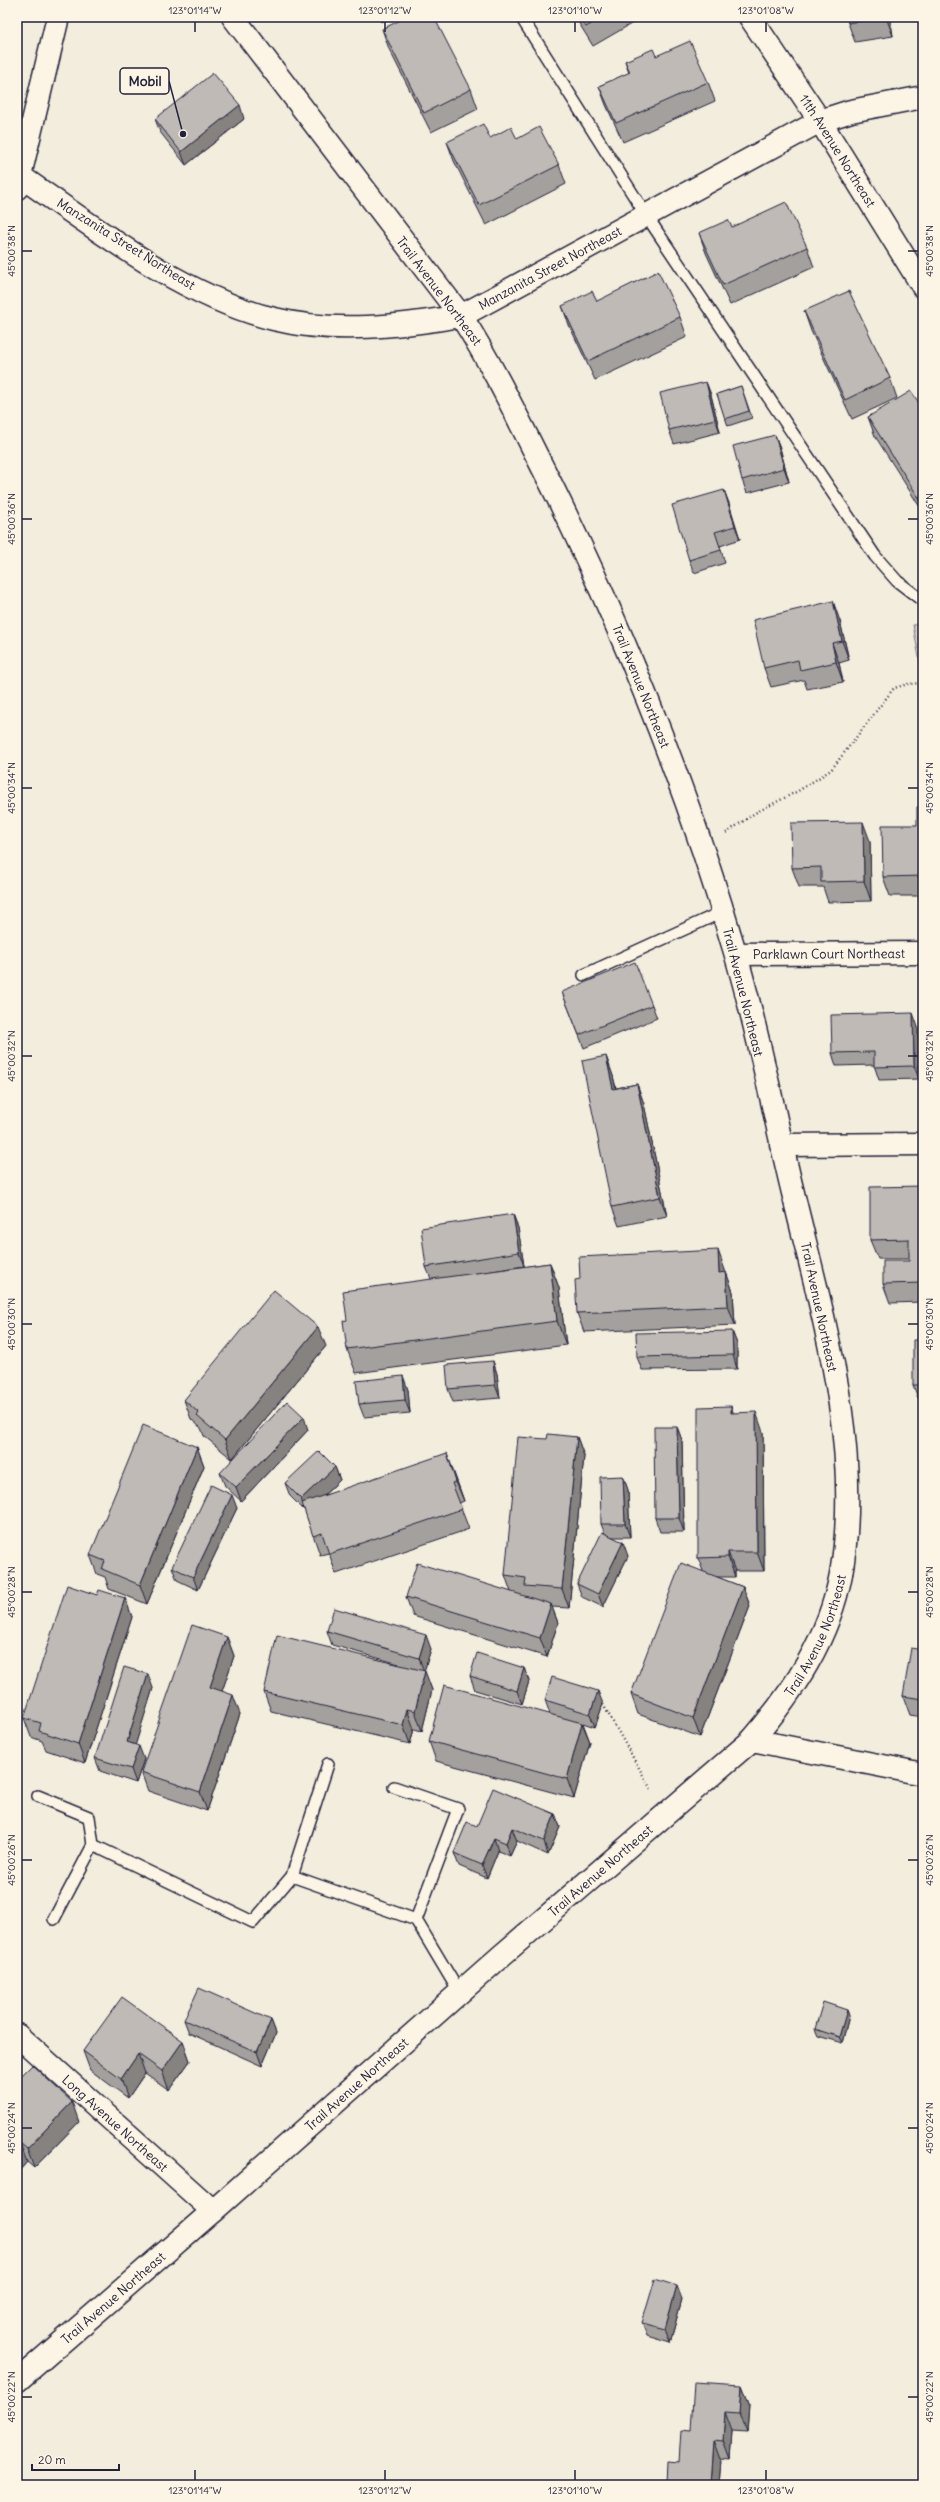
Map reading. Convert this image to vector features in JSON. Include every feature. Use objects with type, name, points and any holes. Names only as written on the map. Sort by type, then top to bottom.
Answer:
[{"type":"street","points":[[18,178],[58,17]]},
{"type":"street","name":"Trail Avenue Northeast","points":[[17,2381],[213,2211],[459,1992],[752,1740],[783,1704],[802,1676],[819,1642],[840,1576],[847,1510],[845,1443],[824,1323],[736,954],[702,849],[664,741],[590,563],[489,359],[461,316],[233,17]]},
{"type":"street","name":"11th Avenue Northeast","points":[[750,17],[820,121],[922,284]]},
{"type":"street","name":"Manzanita Street Northeast","points":[[18,178],[168,274],[221,301],[252,313],[275,320],[329,326],[408,323],[461,316],[820,121],[852,111],[923,97]]},
{"type":"street","name":"Parklawn Court Northeast","points":[[736,954],[923,953]]},
{"type":"street","points":[[781,1145],[923,1144]]},
{"type":"street","points":[[752,1740],[923,1774]]},
{"type":"street","name":"Long Avenue Northeast","points":[[17,2035],[213,2211]]},
{"type":"lane","points":[[521,17],[646,215],[875,556],[897,581],[923,601]]},
{"type":"lane","points":[[584,975],[722,912]]},
{"type":"lane","points":[[93,1846],[253,1922],[292,1876],[328,1764]]},
{"type":"lane","points":[[394,1787],[458,1809],[416,1920]]},
{"type":"lane","points":[[38,1796],[89,1816],[93,1846],[54,1919]]},
{"type":"lane","points":[[292,1876],[416,1920],[459,1992]]},
{"type":"path","points":[[702,849],[755,813],[798,791],[831,770],[894,688],[908,684],[923,683]]},
{"type":"path","points":[[596,1694],[666,1814]]},
{"type":"shaded area","points":[[923,624],[923,679],[913,625]]},
{"type":"building","points":[[407,17],[434,17],[471,89],[424,113],[382,29]]},
{"type":"building","points":[[580,17],[603,17],[586,27]]},
{"type":"building","points":[[847,17],[883,17],[848,23]]},
{"type":"building","points":[[690,41],[708,82],[616,123],[599,86],[630,72],[625,61],[653,49],[656,56]]},
{"type":"building","points":[[213,73],[240,105],[181,152],[155,119]]},
{"type":"building","points":[[483,124],[490,138],[511,127],[517,139],[539,127],[559,165],[479,205],[447,142]]},
{"type":"building","points":[[786,202],[807,247],[723,285],[699,233],[728,220],[732,227]]},
{"type":"building","points":[[658,271],[680,317],[588,361],[562,306],[592,291],[597,301]]},
{"type":"building","points":[[849,291],[890,378],[845,400],[804,311]]},
{"type":"building","points":[[706,382],[715,419],[669,430],[660,393]]},
{"type":"building","points":[[741,386],[749,411],[725,419],[717,394]]},
{"type":"building","points":[[911,391],[923,409],[923,495],[919,498],[868,417]]},
{"type":"building","points":[[775,435],[784,468],[742,480],[733,446]]},
{"type":"building","points":[[724,490],[735,526],[715,532],[721,550],[689,560],[672,505]]},
{"type":"building","points":[[833,601],[842,641],[832,643],[836,662],[800,670],[798,660],[764,668],[753,620]]},
{"type":"building","points":[[923,806],[923,876],[883,877],[882,825],[917,825],[917,807]]},
{"type":"building","points":[[863,822],[864,881],[821,882],[821,867],[792,868],[791,823]]},
{"type":"building","points":[[635,962],[652,1005],[579,1035],[562,992]]},
{"type":"building","points":[[913,1013],[914,1066],[874,1067],[874,1052],[832,1053],[831,1015]]},
{"type":"building","points":[[606,1056],[613,1089],[637,1084],[660,1197],[612,1207],[582,1061]]},
{"type":"building","points":[[923,1186],[923,1283],[883,1284],[883,1261],[909,1261],[909,1239],[870,1240],[870,1187]]},
{"type":"building","points":[[513,1214],[519,1252],[426,1267],[421,1228]]},
{"type":"building","points":[[718,1250],[719,1273],[726,1272],[728,1306],[577,1313],[575,1280],[580,1279],[579,1257]]},
{"type":"building","points":[[550,1263],[557,1321],[347,1349],[343,1321],[347,1320],[343,1291]]},
{"type":"building","points":[[274,1290],[318,1327],[225,1440],[197,1416],[199,1413],[184,1400]]},
{"type":"building","points":[[732,1331],[733,1355],[637,1357],[636,1333]]},
{"type":"building","points":[[913,1340],[923,1340],[923,1385],[913,1385]]},
{"type":"building","points":[[493,1361],[495,1385],[448,1389],[446,1365]]},
{"type":"building","points":[[403,1376],[405,1400],[359,1404],[356,1381]]},
{"type":"building","points":[[287,1401],[304,1417],[236,1487],[220,1473]]},
{"type":"building","points":[[731,1406],[731,1413],[756,1412],[757,1552],[728,1552],[728,1557],[698,1558],[698,1407]]},
{"type":"building","points":[[143,1425],[197,1447],[140,1585],[102,1569],[105,1561],[90,1555]]},
{"type":"building","points":[[654,1427],[677,1427],[679,1518],[655,1518]]},
{"type":"building","points":[[548,1434],[577,1437],[562,1589],[525,1586],[526,1578],[505,1575],[518,1437],[547,1439]]},
{"type":"building","points":[[319,1451],[335,1467],[301,1499],[285,1483]]},
{"type":"building","points":[[447,1453],[456,1482],[452,1483],[462,1509],[329,1554],[322,1533],[313,1536],[302,1503]]},
{"type":"building","points":[[623,1476],[625,1524],[601,1524],[600,1477]]},
{"type":"building","points":[[211,1485],[232,1495],[193,1577],[172,1567]]},
{"type":"building","points":[[602,1532],[623,1542],[598,1594],[577,1584]]},
{"type":"building","points":[[417,1563],[551,1604],[540,1638],[406,1597]]},
{"type":"building","points":[[681,1563],[743,1587],[693,1718],[631,1694]]},
{"type":"building","points":[[67,1585],[97,1595],[99,1590],[125,1598],[78,1744],[39,1731],[41,1723],[24,1718]]},
{"type":"building","points":[[334,1608],[426,1635],[419,1658],[327,1631]]},
{"type":"building","points":[[192,1625],[227,1637],[210,1687],[233,1695],[200,1792],[141,1772]]},
{"type":"building","points":[[277,1635],[425,1671],[415,1711],[407,1709],[403,1725],[264,1692]]},
{"type":"building","points":[[911,1648],[923,1650],[923,1699],[903,1696]]},
{"type":"building","points":[[477,1653],[524,1668],[517,1691],[470,1676]]},
{"type":"building","points":[[124,1667],[148,1674],[127,1742],[139,1746],[131,1769],[95,1758]]},
{"type":"building","points":[[552,1677],[598,1691],[590,1714],[545,1700]]},
{"type":"building","points":[[444,1685],[582,1723],[567,1779],[429,1741]]},
{"type":"building","points":[[493,1788],[555,1814],[544,1841],[512,1828],[506,1843],[494,1838],[482,1865],[454,1853],[467,1822],[477,1826]]},
{"type":"building","points":[[199,1988],[271,2020],[257,2052],[184,2020]]},
{"type":"building","points":[[122,1997],[183,2041],[162,2071],[138,2054],[121,2079],[83,2051]]},
{"type":"building","points":[[823,2002],[847,2010],[839,2037],[815,2029]]},
{"type":"building","points":[[32,2065],[72,2102],[27,2149],[20,2143],[17,2146],[17,2071],[22,2075]]},
{"type":"building","points":[[655,2279],[677,2286],[665,2329],[642,2323]]},
{"type":"building","points":[[694,2382],[742,2385],[740,2413],[725,2412],[723,2441],[714,2440],[711,2485],[667,2485],[668,2461],[679,2462],[681,2430],[691,2431]]},
{"type":"place","name":"Mobil","points":[[183,134]]}]
